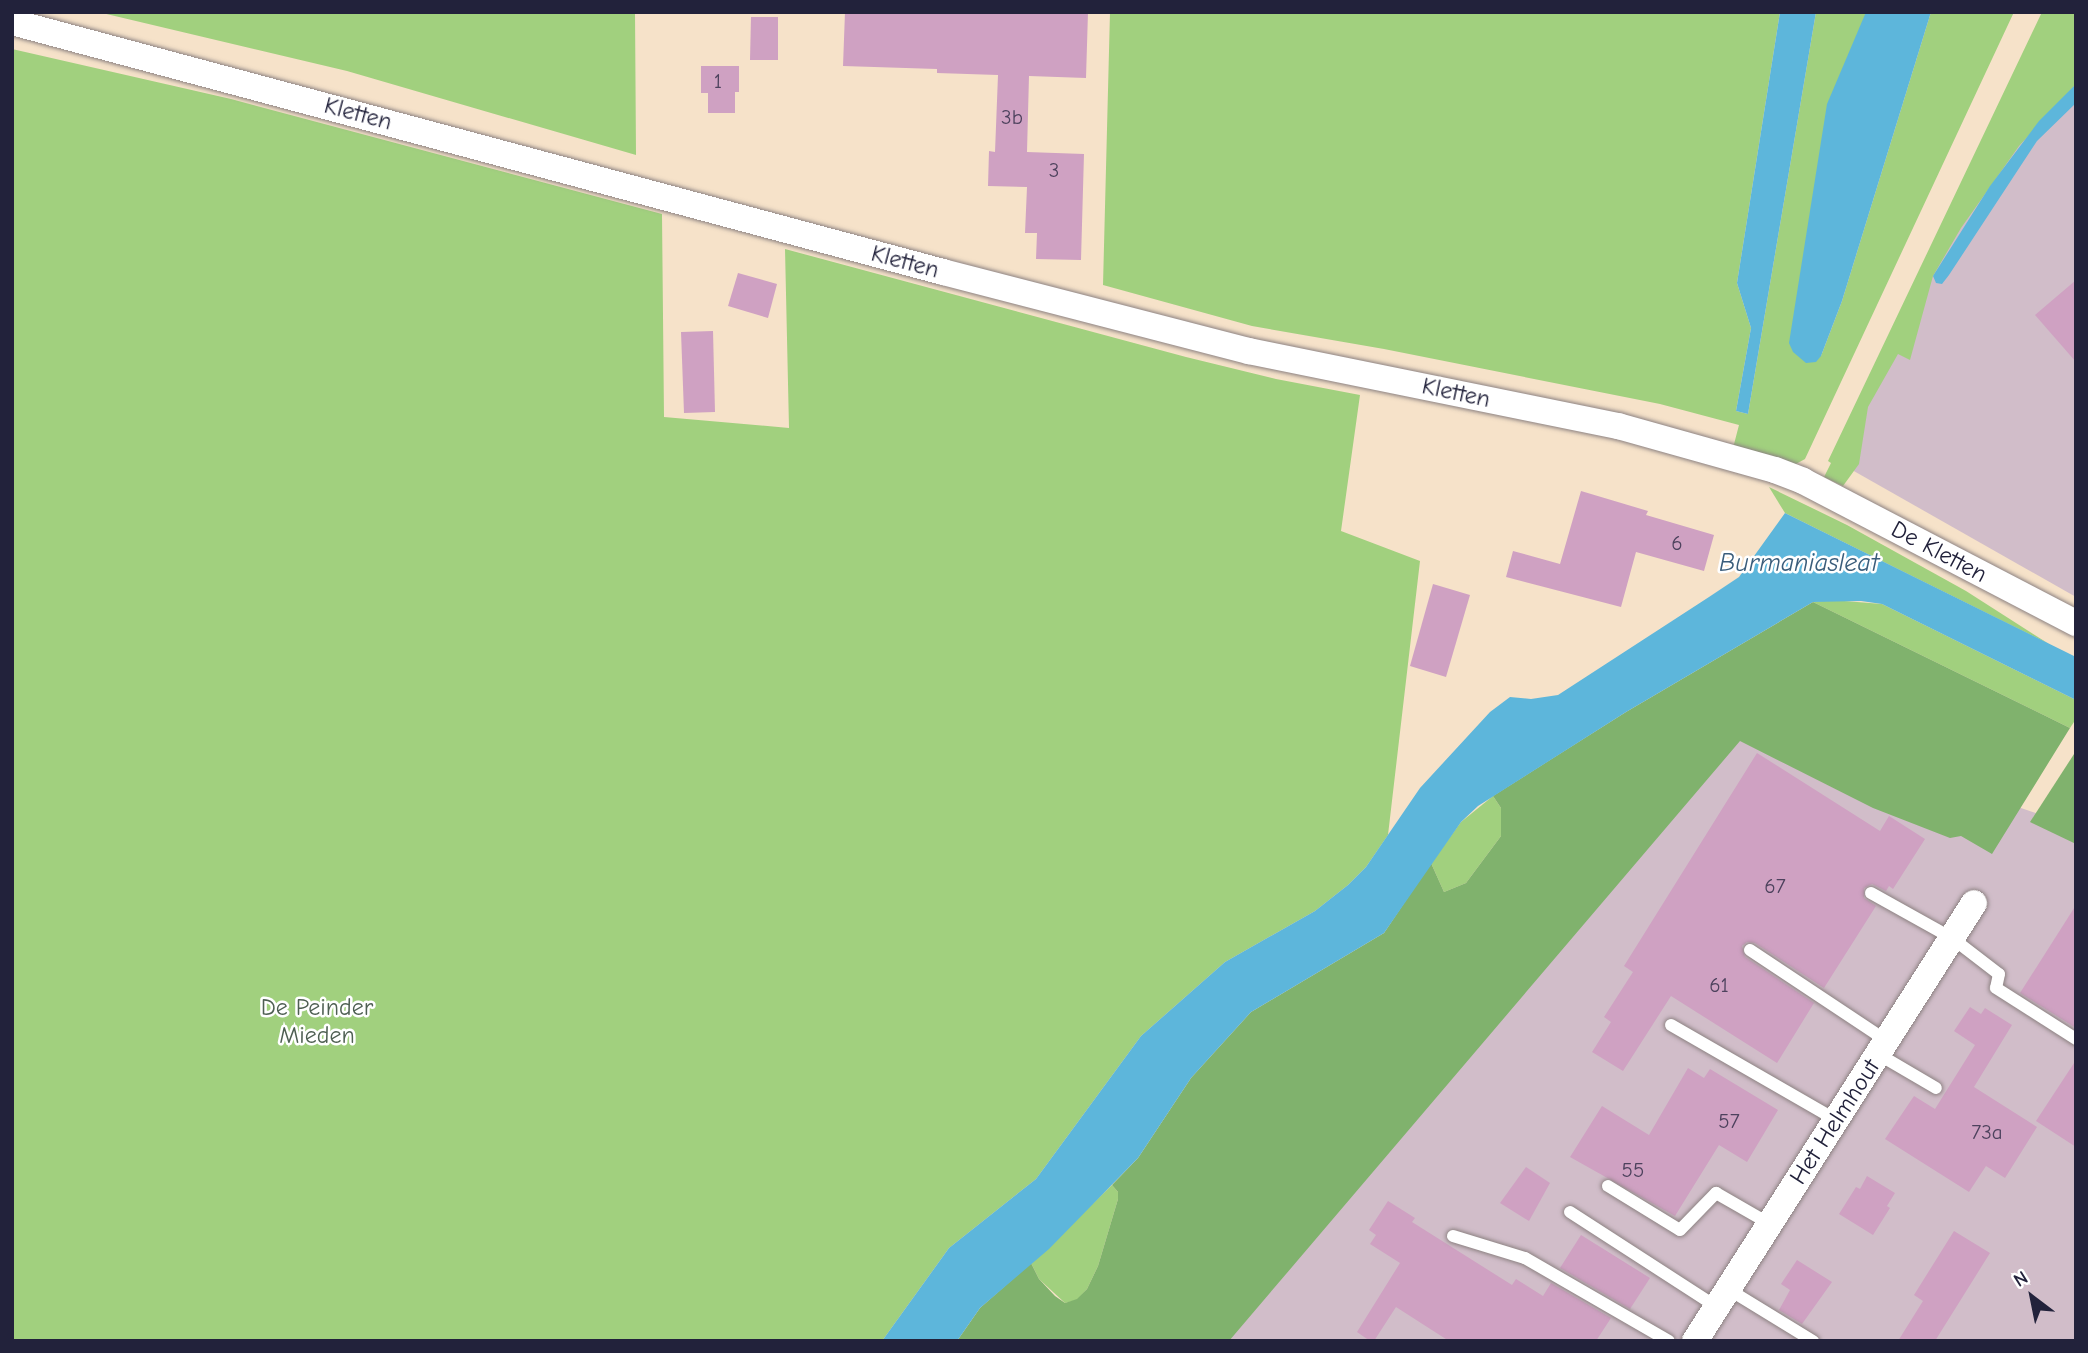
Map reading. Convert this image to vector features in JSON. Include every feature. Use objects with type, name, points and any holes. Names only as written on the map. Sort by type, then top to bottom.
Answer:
[{"type":"street","name":"Kletten","points":[[12,22],[1249,351],[1618,426],[1803,481]]},
{"type":"street","name":"De Kletten","points":[[1803,481],[2076,623]]},
{"type":"street","name":"Het Helmhout","points":[[1695,1341],[1975,903]]},
{"type":"lane","points":[[1871,893],[1952,938],[1999,974],[1996,988],[2076,1039]]},
{"type":"lane","points":[[1750,950],[1936,1088]]},
{"type":"lane","points":[[1671,1026],[1836,1120]]},
{"type":"lane","points":[[1608,1186],[1680,1230],[1716,1193],[1770,1224]]},
{"type":"lane","points":[[1570,1212],[1723,1298],[1813,1341]]},
{"type":"lane","points":[[1453,1236],[1525,1258],[1669,1341]]},
{"type":"shaded area","points":[[2076,59],[2076,597],[1845,466],[1859,406],[1952,223]]},
{"type":"shaded area","points":[[1741,711],[2076,827],[2076,1341],[1151,1341]]},
{"type":"green space","points":[[98,12],[635,12],[636,155],[347,71]]},
{"type":"green space","points":[[1110,12],[1780,12],[1737,283],[1751,328],[1736,411],[1748,414],[1816,12],[1866,12],[1821,356],[1842,301],[1931,12],[2014,12],[1805,459],[1794,465],[1733,448],[1739,425],[1660,404],[1384,349],[1252,326],[1103,285]]},
{"type":"green space","points":[[2042,12],[2076,12],[2076,84],[2019,146],[1961,228],[1933,276],[1910,360],[1898,354],[1868,407],[1859,464],[1843,486],[1824,477],[1831,463],[1828,461]]},
{"type":"green space","name":"De Peinder Mieden","points":[[12,49],[231,99],[662,214],[664,417],[789,428],[785,249],[1186,357],[1276,379],[1360,395],[1341,531],[1420,561],[1388,835],[1366,867],[1348,885],[1315,911],[1225,962],[1141,1036],[1036,1179],[949,1248],[882,1341],[12,1341]]},
{"type":"green space","points":[[1769,487],[1847,525],[1966,591],[2049,644],[1785,513]]},
{"type":"green space","points":[[1832,600],[1882,604],[2076,700],[2076,719],[2070,728],[1813,602]]},
{"type":"green space","points":[[1813,602],[2070,728],[1992,854],[1961,836],[1950,838],[1873,808],[1740,741],[1229,1341],[957,1341],[980,1308],[1031,1263],[1039,1279],[1065,1303],[1077,1299],[1087,1289],[1098,1266],[1118,1199],[1118,1192],[1112,1185],[1138,1158],[1191,1078],[1251,1012],[1384,933],[1431,863],[1444,892],[1466,883],[1501,836],[1501,808],[1493,796],[1626,712]]},
{"type":"green space","points":[[2076,751],[2076,844],[2030,822]]},
{"type":"green space","points":[[1493,796],[1501,808],[1501,836],[1466,883],[1444,892],[1431,863],[1461,822]]},
{"type":"green space","points":[[1112,1185],[1118,1192],[1118,1199],[1098,1266],[1087,1289],[1077,1300],[1065,1303],[1039,1279],[1031,1263]]},
{"type":"water","points":[[1780,12],[1816,12],[1748,414],[1736,411],[1751,328],[1737,283]]},
{"type":"water","points":[[1866,12],[1931,12],[1842,301],[1821,356],[1816,362],[1806,363],[1793,352],[1789,343],[1827,104]]},
{"type":"water","points":[[2076,84],[2076,103],[2037,141],[1949,275],[1942,284],[1936,283],[1933,276],[1990,186],[2039,121]]},
{"type":"water","name":"Burmaniasleat","points":[[1785,513],[2076,657],[2076,700],[1882,604],[1861,601],[1813,602],[1626,712],[1478,806],[1461,822],[1384,933],[1251,1012],[1191,1078],[1138,1158],[1049,1249],[980,1308],[957,1341],[882,1341],[949,1248],[1036,1179],[1141,1036],[1225,962],[1315,911],[1348,885],[1366,867],[1420,788],[1490,712],[1510,697],[1531,699],[1558,695],[1739,577]]},
{"type":"building","points":[[845,12],[1088,12],[1086,78],[1029,76],[1027,152],[1084,154],[1081,260],[1036,259],[1037,233],[1025,233],[1027,187],[988,186],[989,151],[995,152],[998,75],[937,73],[937,69],[843,66]]},
{"type":"building","points":[[751,17],[778,17],[778,60],[750,60]]},
{"type":"building","points":[[701,66],[739,66],[739,92],[735,92],[735,113],[708,113],[708,93],[701,93]]},
{"type":"building","points":[[738,273],[777,284],[768,318],[728,306]]},
{"type":"building","points":[[2076,280],[2076,362],[2035,315]]},
{"type":"building","points":[[713,331],[715,412],[684,413],[681,332]]},
{"type":"building","points":[[1581,491],[1648,511],[1646,515],[1714,535],[1704,571],[1636,552],[1621,607],[1506,577],[1513,551],[1560,564]]},
{"type":"building","points":[[1433,584],[1470,595],[1446,677],[1410,666]]},
{"type":"building","points":[[1757,753],[1880,831],[1889,816],[1925,839],[1893,889],[1889,886],[1886,891],[1872,884],[1864,888],[1864,898],[1876,906],[1824,988],[1755,943],[1747,942],[1742,946],[1745,957],[1814,1003],[1777,1063],[1671,996],[1623,1071],[1592,1052],[1611,1022],[1604,1017],[1633,972],[1624,966]]},
{"type":"building","points":[[2076,905],[2076,1028],[2020,993]]},
{"type":"building","points":[[1970,1007],[1981,1014],[1985,1008],[2012,1025],[1974,1087],[2037,1127],[2005,1178],[1986,1166],[1969,1192],[1885,1139],[1914,1096],[1935,1109],[1975,1045],[1954,1031]]},
{"type":"building","points":[[2076,1060],[2076,1147],[2036,1121]]},
{"type":"building","points":[[1688,1068],[1704,1078],[1710,1069],[1778,1110],[1747,1162],[1719,1145],[1675,1216],[1570,1157],[1602,1106],[1649,1135]]},
{"type":"building","points":[[1526,1167],[1550,1183],[1529,1221],[1500,1203]]},
{"type":"building","points":[[1867,1176],[1895,1193],[1887,1206],[1890,1208],[1873,1235],[1839,1214],[1856,1187],[1860,1189]]},
{"type":"building","points":[[1388,1201],[1415,1218],[1412,1222],[1512,1285],[1516,1279],[1543,1296],[1551,1283],[1611,1318],[1596,1341],[1449,1341],[1396,1307],[1374,1341],[1370,1341],[1357,1332],[1400,1263],[1370,1244],[1376,1235],[1369,1230]]},
{"type":"building","points":[[1954,1231],[1990,1253],[1935,1341],[1898,1341],[1923,1301],[1914,1295]]},
{"type":"building","points":[[1581,1235],[1650,1278],[1630,1309],[1560,1268]]},
{"type":"building","points":[[1797,1260],[1832,1282],[1802,1324],[1779,1310],[1790,1290],[1781,1284]]}]
